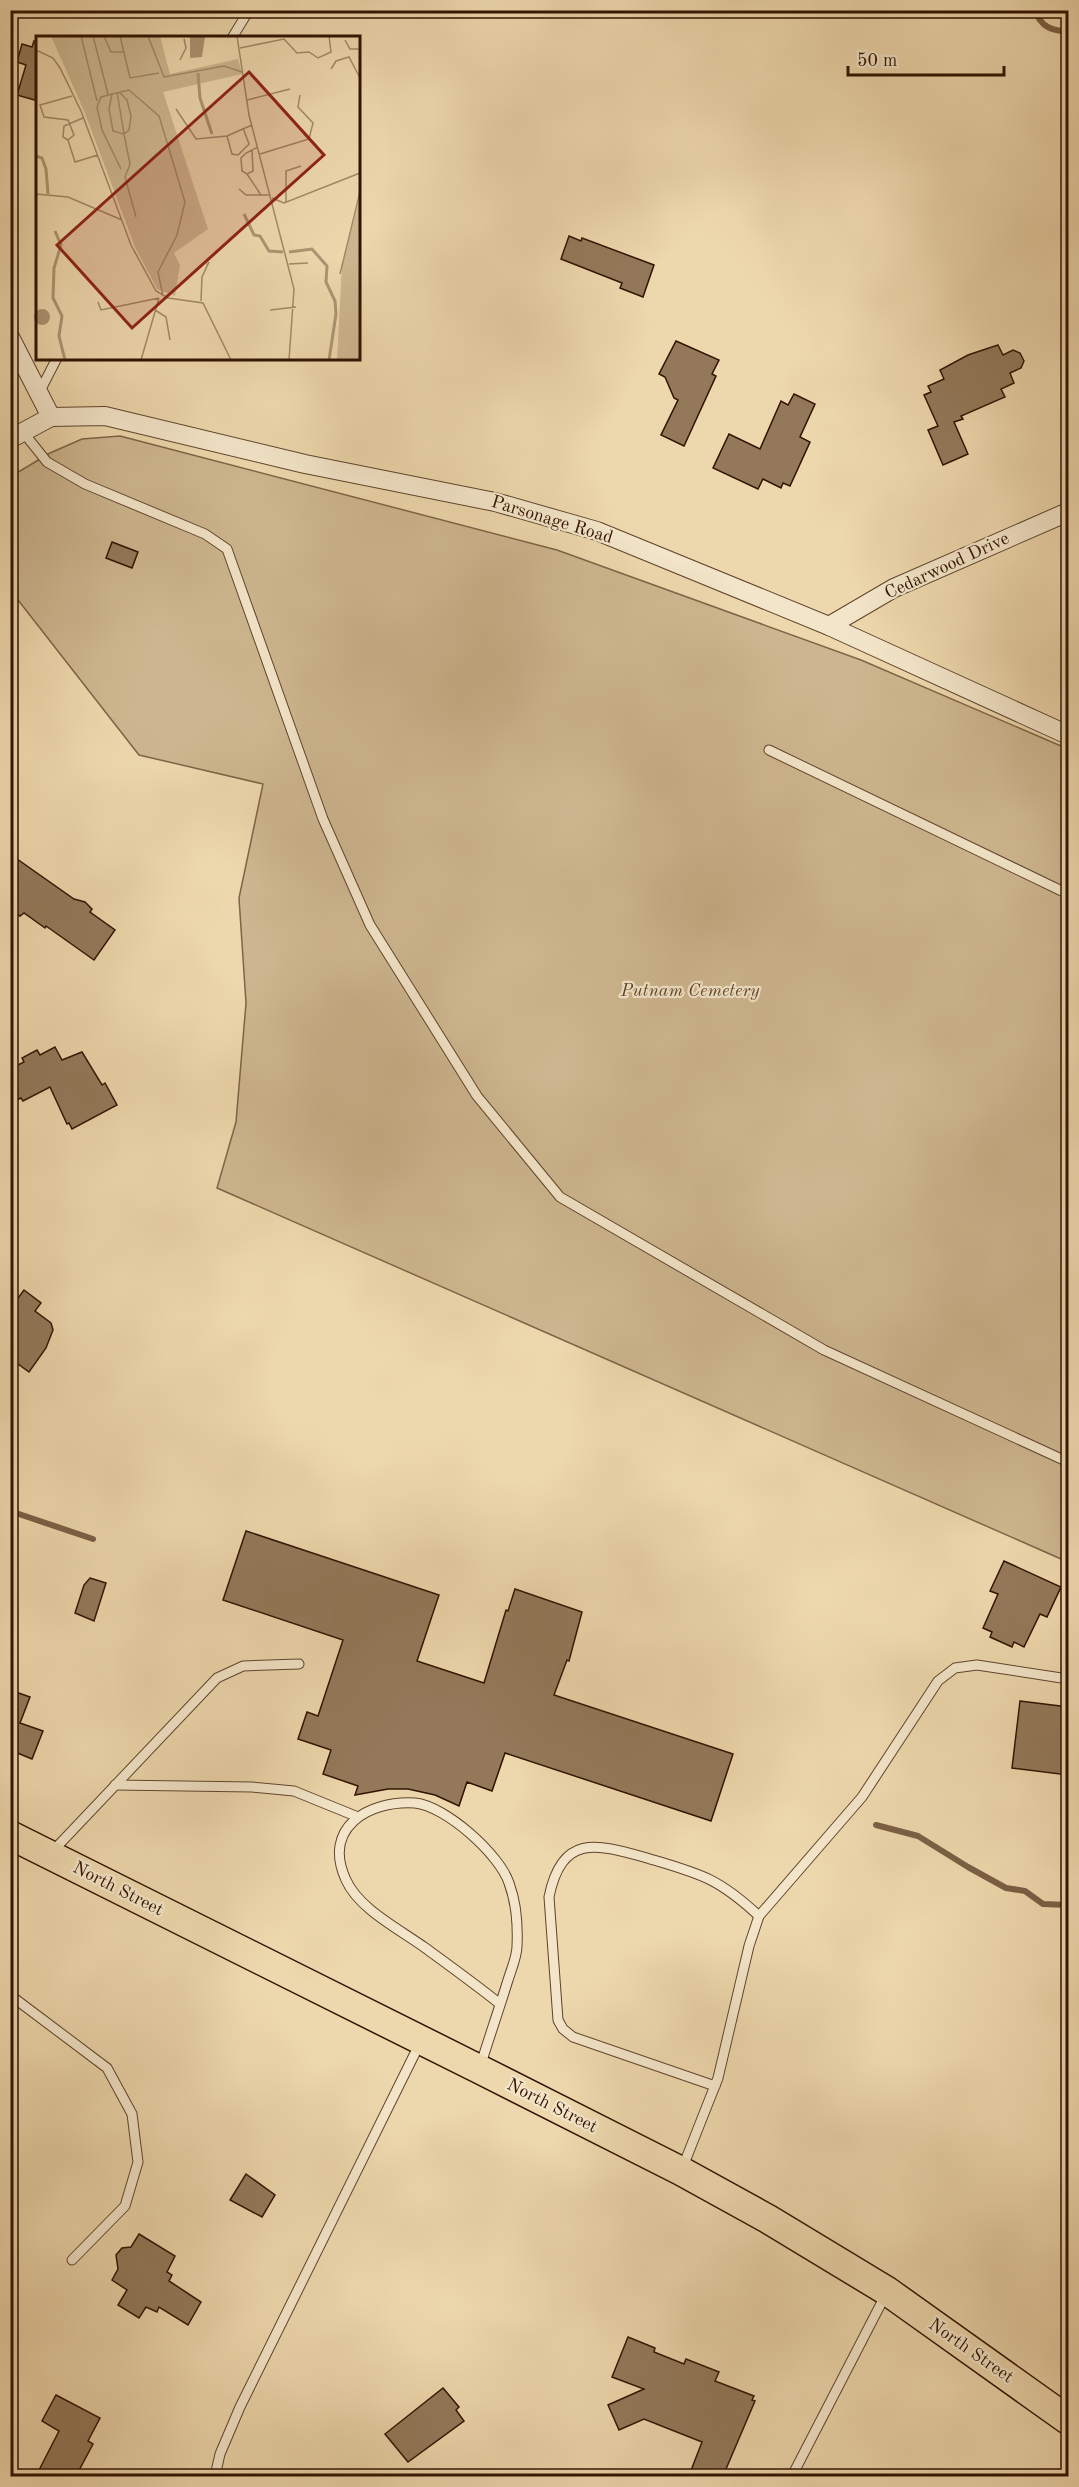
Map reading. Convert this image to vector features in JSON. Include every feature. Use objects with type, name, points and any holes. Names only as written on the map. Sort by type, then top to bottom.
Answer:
[{"type":"main road","name":"North Street","points":[[25,1846],[681,2171],[768,2219],[887,2291],[1068,2420]]},
{"type":"street","points":[[10,337],[51,417]]},
{"type":"street","name":"Parsonage Road","points":[[17,435],[51,417],[105,416],[305,464],[495,502],[597,531],[829,626],[1068,735]]},
{"type":"street","name":"Cedarwood Drive","points":[[829,626],[894,588],[1068,512]]},
{"type":"lane","points":[[233,36],[249,10]]},
{"type":"lane","points":[[39,393],[56,360]]},
{"type":"lane","points":[[17,435],[47,462],[85,484],[205,534],[227,549],[323,819],[370,925],[477,1096],[560,1197],[824,1350],[1068,1462]]},
{"type":"lane","points":[[769,750],[1068,894]]},
{"type":"lane","points":[[25,1846],[115,1785],[217,1678],[243,1666],[298,1664]]},
{"type":"lane","points":[[681,2171],[715,2086],[759,1916],[862,1797],[938,1681],[955,1668],[977,1665],[1068,1679]]},
{"type":"lane","points":[[115,1785],[252,1787],[294,1791],[358,1817]]},
{"type":"lane","points":[[479,2069],[518,1949],[516,1916],[509,1881],[484,1846],[460,1824],[418,1803],[379,1806],[358,1817],[341,1838],[337,1857],[346,1882],[365,1905],[500,2004]]},
{"type":"lane","points":[[715,2086],[573,2037],[563,2029],[558,2020],[549,1898],[552,1880],[560,1865],[572,1854],[600,1845],[704,1875],[732,1891],[759,1916]]},
{"type":"lane","points":[[10,1995],[107,2068],[132,2114],[138,2162],[124,2206],[72,2260]]},
{"type":"lane","points":[[215,2476],[220,2454],[240,2407],[421,2041]]},
{"type":"lane","points":[[792,2476],[887,2291]]},
{"type":"green space","name":"Putnam Cemetery","points":[[120,436],[557,550],[861,660],[1068,749],[1068,1562],[217,1188],[236,1122],[246,1003],[239,898],[263,784],[139,755],[11,591],[10,477],[50,453],[82,439]]},
{"type":"building","points":[[34,41],[36,42],[36,100],[17,95],[26,65],[17,62],[22,44],[32,47]]},
{"type":"building","points":[[569,236],[581,241],[582,238],[654,265],[643,297],[620,288],[622,283],[561,259]]},
{"type":"building","points":[[676,341],[719,360],[712,374],[716,376],[684,446],[661,435],[678,400],[674,398],[665,377],[659,374]]},
{"type":"building","points":[[998,345],[1003,355],[1013,350],[1020,353],[1024,361],[1021,368],[1010,373],[1014,383],[1001,389],[1005,397],[961,416],[963,419],[954,422],[968,454],[943,465],[928,430],[938,426],[924,395],[931,392],[928,386],[944,379],[940,370],[968,355]]},
{"type":"building","points":[[794,394],[815,404],[800,437],[810,442],[790,486],[783,483],[781,488],[763,479],[758,489],[713,468],[729,434],[760,449],[781,401],[788,405]]},
{"type":"building","points":[[112,542],[138,552],[132,568],[106,558]]},
{"type":"building","points":[[10,854],[74,899],[85,902],[92,909],[90,912],[115,930],[94,960],[46,926],[45,928],[24,913],[20,916],[10,910]]},
{"type":"building","points":[[55,1047],[62,1060],[82,1052],[102,1085],[105,1083],[117,1105],[72,1129],[69,1123],[67,1124],[50,1087],[23,1101],[21,1098],[10,1103],[10,1069],[24,1062],[22,1058],[37,1050],[40,1055]]},
{"type":"building","points":[[24,1290],[41,1303],[35,1311],[51,1323],[53,1330],[46,1348],[29,1372],[10,1358],[10,1309]]},
{"type":"building","points":[[246,1531],[439,1595],[417,1661],[484,1683],[506,1610],[508,1611],[515,1589],[582,1612],[569,1661],[567,1660],[554,1695],[733,1754],[711,1821],[505,1753],[492,1791],[467,1782],[459,1806],[435,1795],[408,1789],[388,1789],[355,1795],[358,1786],[323,1774],[331,1750],[298,1739],[307,1712],[318,1716],[343,1640],[223,1600]]},
{"type":"building","points":[[1004,1561],[1061,1587],[1047,1617],[1040,1614],[1024,1647],[1014,1642],[1012,1647],[990,1637],[992,1632],[983,1628],[998,1594],[990,1591]]},
{"type":"building","points":[[90,1578],[106,1583],[94,1621],[75,1613],[84,1585]]},
{"type":"building","points":[[10,1690],[30,1697],[20,1723],[43,1731],[32,1759],[10,1750]]},
{"type":"building","points":[[1020,1701],[1068,1707],[1068,1775],[1012,1768]]},
{"type":"building","points":[[246,2174],[275,2195],[262,2217],[230,2200]]},
{"type":"building","points":[[139,2234],[175,2256],[167,2272],[172,2275],[169,2281],[201,2302],[188,2325],[159,2307],[157,2312],[146,2307],[139,2318],[118,2305],[127,2290],[112,2280],[118,2269],[116,2255],[122,2248],[131,2247]]},
{"type":"building","points":[[628,2337],[655,2348],[654,2352],[684,2364],[686,2359],[719,2372],[715,2381],[754,2396],[752,2400],[755,2401],[723,2476],[700,2476],[690,2473],[702,2442],[644,2419],[619,2430],[608,2405],[644,2389],[612,2377]]},
{"type":"building","points":[[443,2388],[459,2407],[456,2410],[464,2421],[408,2462],[385,2434]]},
{"type":"building","points":[[56,2395],[100,2418],[88,2441],[93,2444],[76,2476],[36,2476],[59,2431],[42,2421]]},
{"type":"waterway","points":[[1035,10],[1040,21],[1048,27],[1068,32]]},
{"type":"waterway","points":[[10,1511],[93,1539]]},
{"type":"waterway","points":[[876,1825],[918,1836],[1006,1888],[1025,1891],[1043,1904],[1068,1905]]}]
